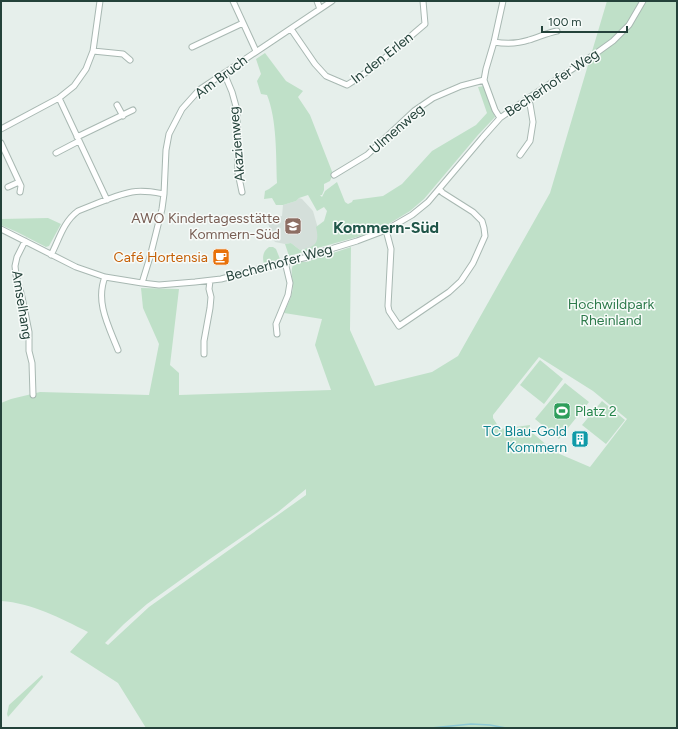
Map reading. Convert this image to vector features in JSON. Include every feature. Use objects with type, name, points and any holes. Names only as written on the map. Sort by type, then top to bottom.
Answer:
[{"type":"street","points":[[1,129],[59,98],[74,86],[86,69],[93,51],[100,1]]},
{"type":"street","points":[[233,1],[256,51]]},
{"type":"street","points":[[317,1],[320,9]]},
{"type":"street","name":"Am Bruch","points":[[142,283],[162,209],[166,150],[169,134],[182,109],[199,90],[332,1]]},
{"type":"street","name":"In den Erlen","points":[[291,29],[315,64],[326,76],[347,85],[356,80],[425,24],[423,1]]},
{"type":"street","points":[[500,118],[495,110],[484,80],[503,1]]},
{"type":"street","name":"Becherhofer Weg","points":[[1,229],[76,267],[104,277],[160,285],[221,279],[308,256],[357,241],[386,230],[412,215],[428,202],[500,118],[595,54],[613,40],[629,25],[643,1]]},
{"type":"street","points":[[192,47],[243,23]]},
{"type":"street","points":[[494,42],[504,44],[527,41],[547,33],[557,31]]},
{"type":"street","points":[[93,51],[123,54],[130,60]]},
{"type":"street","name":"Akazienweg","points":[[224,73],[232,92],[237,110],[238,173],[242,192]]},
{"type":"street","name":"Ulmenweg","points":[[334,174],[367,155],[414,111],[433,98],[461,86],[484,80]]},
{"type":"street","points":[[59,98],[107,200]]},
{"type":"street","points":[[520,154],[530,141],[533,122],[530,104],[527,99]]},
{"type":"street","points":[[117,105],[122,116]]},
{"type":"street","points":[[56,153],[78,139],[133,110]]},
{"type":"street","points":[[1,143],[21,186],[20,192]]},
{"type":"street","points":[[8,186],[19,182]]},
{"type":"street","points":[[386,230],[391,249],[388,306],[389,311],[399,326],[449,292],[461,281],[473,263],[485,236],[482,221],[473,212],[439,189]]},
{"type":"street","points":[[51,255],[66,224],[73,215],[78,212],[107,200],[133,192],[146,191],[164,194]]},
{"type":"street","name":"Amselhang","points":[[25,241],[17,257],[15,266],[29,332],[29,351],[32,363],[33,395]]},
{"type":"street","points":[[277,334],[276,324],[288,295],[290,283],[285,262]]},
{"type":"street","points":[[104,277],[101,298],[118,350]]},
{"type":"street","points":[[204,354],[204,340],[211,298],[209,289],[210,281]]},
{"type":"shaded area","name":"AWO Kindertagesstätte Kommern-Süd","points":[[299,198],[302,199],[313,211],[319,232],[316,247],[300,250],[291,243],[285,244],[275,242],[267,220],[282,216],[283,205],[296,201]]},
{"type":"green space","name":"Hochwildpark Rheinland","points":[[607,1],[677,1],[677,728],[146,728],[118,683],[70,652],[88,632],[35,608],[12,602],[1,601],[1,403],[40,392],[149,395],[159,344],[143,308],[141,288],[179,289],[170,365],[179,373],[179,395],[331,390],[315,345],[322,319],[284,313],[292,292],[293,265],[351,247],[350,330],[375,386],[432,372],[458,356],[550,193]],"holes":[[[539,357],[593,391],[627,419],[590,467],[555,452],[529,430],[530,425],[500,429],[493,418],[493,415]],[[306,489],[306,495],[149,607],[108,645],[105,643],[147,604],[278,512]]]},
{"type":"green space","points":[[265,53],[286,81],[303,91],[298,97],[310,115],[333,174],[330,181],[324,184],[324,190],[322,195],[320,195],[322,197],[325,191],[337,182],[345,202],[348,204],[353,200],[383,196],[402,184],[432,151],[476,125],[487,113],[478,87],[484,86],[495,117],[424,199],[410,211],[387,225],[357,237],[289,256],[285,244],[291,243],[300,250],[309,248],[315,244],[317,241],[316,227],[324,221],[327,211],[324,207],[317,211],[308,195],[283,205],[276,205],[272,198],[264,199],[265,191],[277,183],[273,115],[267,95],[261,94],[257,81],[261,74],[256,59]]},
{"type":"green space","points":[[48,218],[61,224],[49,246],[46,247],[1,225],[1,219]]},
{"type":"green space","points":[[269,247],[276,249],[280,259],[264,264],[263,259],[265,250]]},
{"type":"green space","points":[[540,360],[563,379],[544,404],[520,385]]},
{"type":"green space","points":[[565,383],[589,402],[559,439],[535,419]]},
{"type":"green space","points":[[602,401],[625,420],[606,444],[582,425]]},
{"type":"green space","points":[[42,675],[43,677],[8,717],[7,714],[9,705]]},
{"type":"waterway","points":[[431,728],[471,724],[506,728]]},
{"type":"place","name":"AWO Kindertagesstätte Kommern-Süd","points":[[293,226]]},
{"type":"place","name":"Café Hortensia","points":[[221,257]]},
{"type":"place","name":"Platz 2","points":[[562,411]]},
{"type":"place","name":"TC Blau-Gold Kommern","points":[[580,439]]},
{"type":"district","name":"Kommern-Süd","points":[[386,227]]}]
